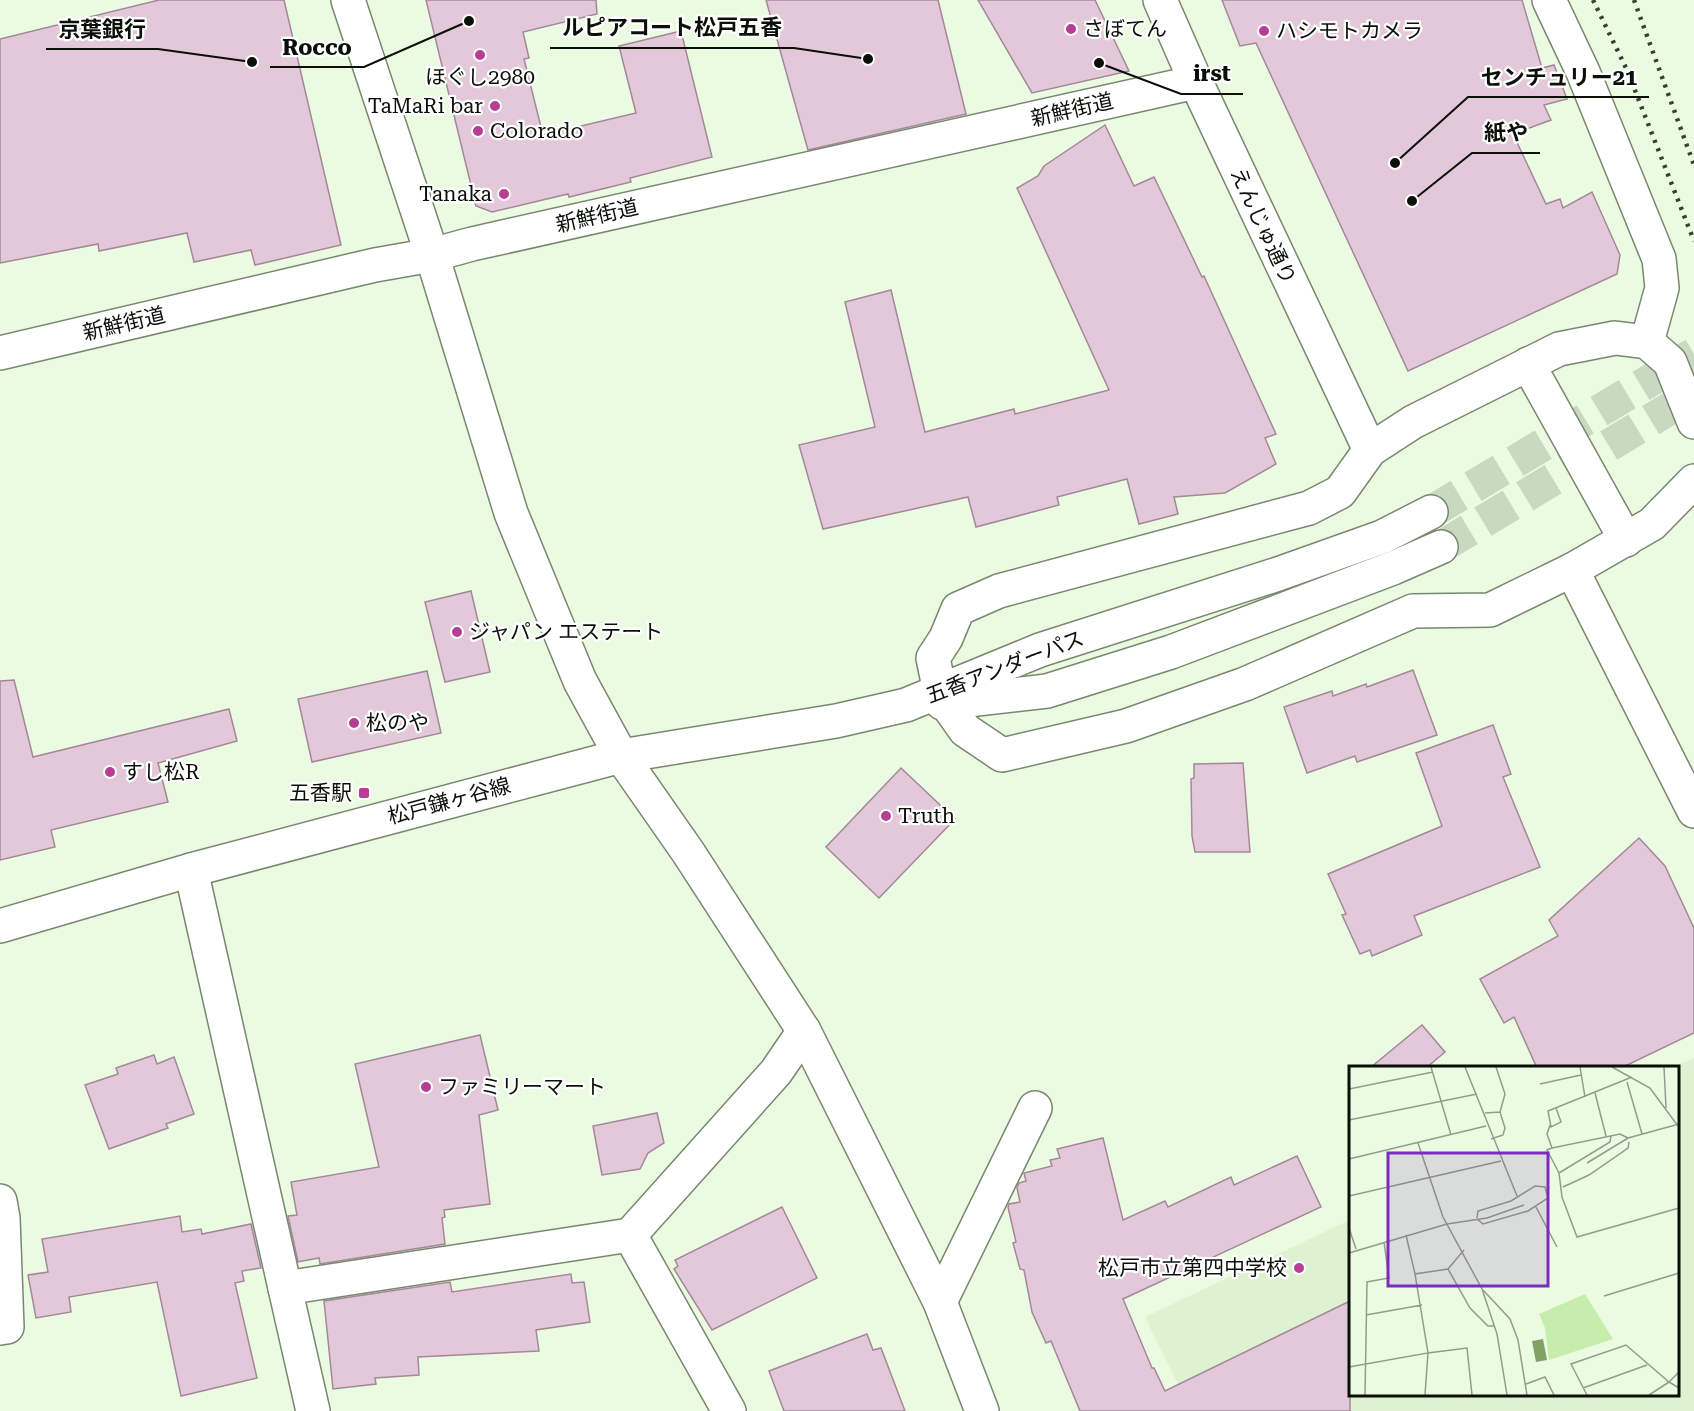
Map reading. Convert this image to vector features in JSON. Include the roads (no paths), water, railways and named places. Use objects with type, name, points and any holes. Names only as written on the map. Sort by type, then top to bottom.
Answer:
[{"type":"street","points":[[348,0],[432,255],[511,513],[580,681],[621,756],[688,852],[804,1031],[940,1302],[982,1411]]},
{"type":"street","name":"えんじゅ通り","points":[[1160,0],[1196,82],[1370,450]]},
{"type":"street","points":[[1550,0],[1583,72],[1659,259],[1662,288],[1647,342]]},
{"type":"street","name":"新鮮街道","points":[[0,354],[364,268],[432,255],[472,244],[1196,82]]},
{"type":"street","points":[[1694,422],[1670,362],[1647,342],[1615,338],[1559,349],[1413,422],[1370,450],[1340,492],[1309,508],[999,591],[958,609],[933,658],[943,697],[964,730],[1002,755],[1126,726],[1245,684],[1413,612],[1490,610],[1572,570],[1652,524],[1694,481]]},
{"type":"street","points":[[1528,364],[1626,540]]},
{"type":"street","name":"五香アンダーパス","points":[[943,697],[1040,650],[1278,574],[1382,537],[1431,513]]},
{"type":"street","name":"五香アンダーパス","points":[[906,705],[943,697],[1047,691],[1171,652],[1393,568],[1442,547]]},
{"type":"street","points":[[1572,570],[1694,811]]},
{"type":"street","name":"松戸鎌ヶ谷線","points":[[0,926],[191,870],[621,756],[836,721],[906,705]]},
{"type":"street","points":[[191,870],[313,1411]]},
{"type":"street","points":[[285,1288],[630,1235],[776,1072],[804,1031]]},
{"type":"street","points":[[940,1302],[1035,1108]]},
{"type":"street","points":[[0,1201],[3,1218],[7,1327],[0,1328]]},
{"type":"street","points":[[630,1235],[729,1411]]},
{"type":"tunnel","points":[[1431,512],[1694,354]]},
{"type":"tunnel","points":[[1441,547],[1694,394]]},
{"type":"railway","points":[[1593,0],[1627,70],[1694,241]]},
{"type":"railway","points":[[1634,0],[1694,165]]},
{"type":"place","name":"Rocco","points":[[469,21]]},
{"type":"place","name":"さぼてん","points":[[1071,29]]},
{"type":"place","name":"ハシモトカメラ","points":[[1264,31]]},
{"type":"place","name":"ほぐし2980","points":[[480,55]]},
{"type":"place","name":"ルピアコート松戸五香","points":[[868,59]]},
{"type":"place","name":"京葉銀行","points":[[252,62]]},
{"type":"place","name":"irst","points":[[1099,63]]},
{"type":"place","name":"TaMaRi bar","points":[[495,106]]},
{"type":"place","name":"Colorado","points":[[478,131]]},
{"type":"place","name":"センチュリー21","points":[[1395,163]]},
{"type":"place","name":"Tanaka","points":[[504,194]]},
{"type":"place","name":"紙や","points":[[1412,201]]},
{"type":"place","name":"ジャパン エステート","points":[[457,632]]},
{"type":"place","name":"松のや","points":[[354,723]]},
{"type":"place","name":"すし松R","points":[[110,772]]},
{"type":"place","name":"五香駅","points":[[364,793]]},
{"type":"place","name":"Truth","points":[[886,816]]},
{"type":"place","name":"ファミリーマート","points":[[426,1087]]},
{"type":"place","name":"松戸市立第四中学校","points":[[1299,1268]]}]
